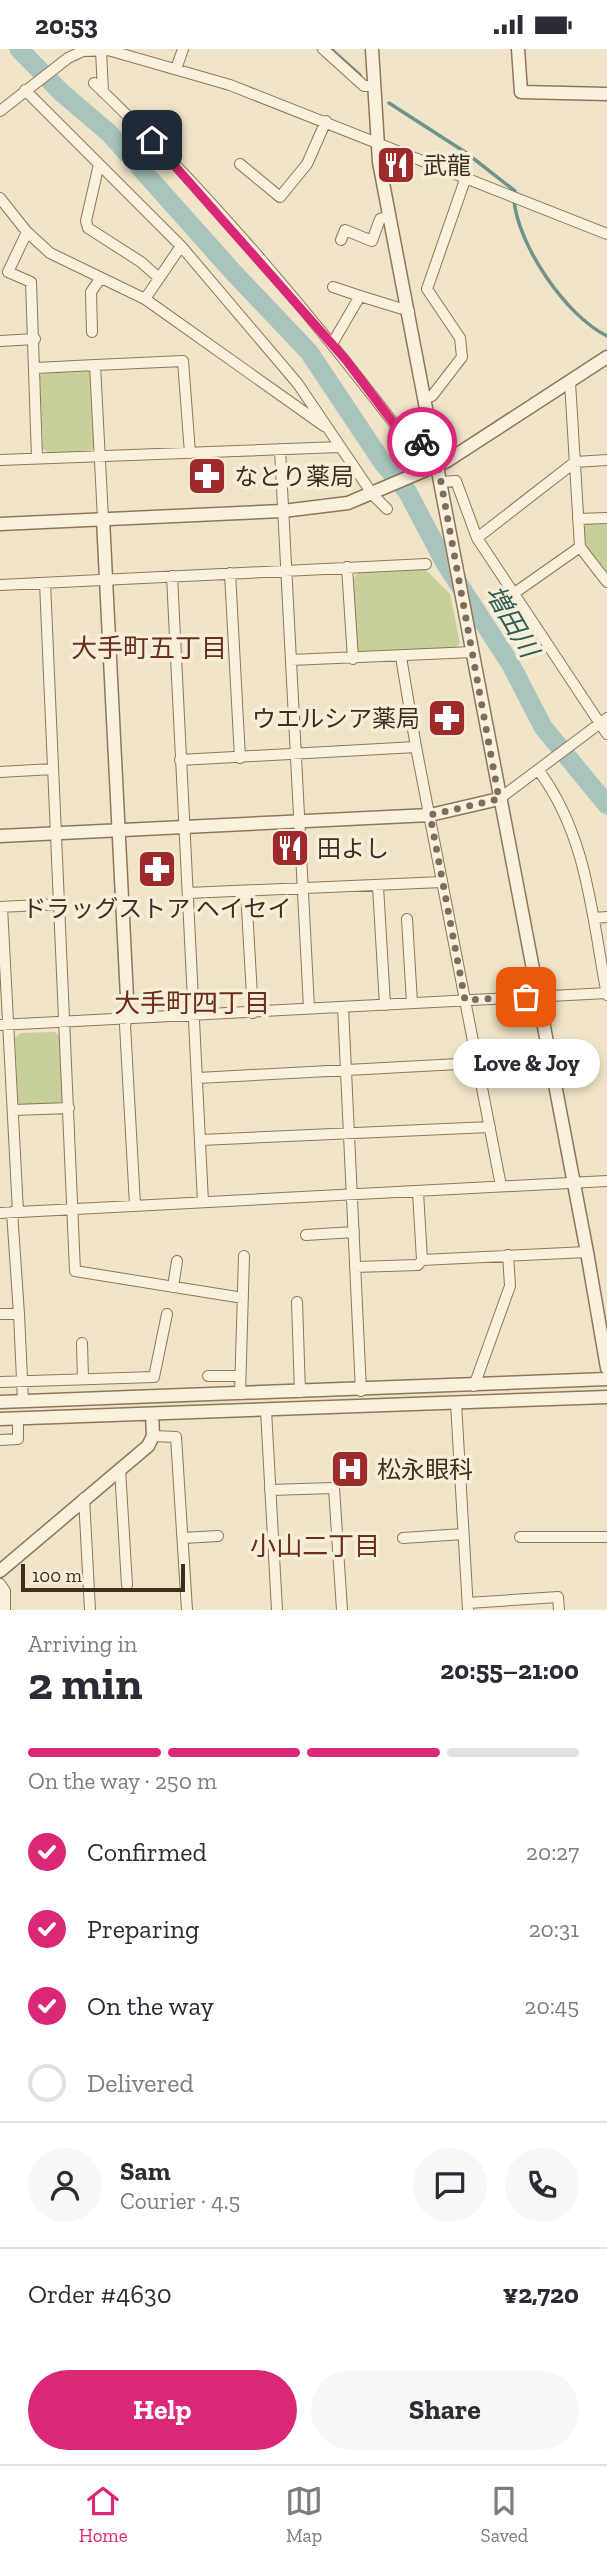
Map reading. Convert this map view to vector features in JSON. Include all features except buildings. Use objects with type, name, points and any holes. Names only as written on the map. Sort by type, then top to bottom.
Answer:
[{"type":"street","points":[[176,69],[183,49]]},
{"type":"street","points":[[323,49],[364,86],[373,86]]},
{"type":"street","points":[[372,49],[376,141],[607,1368]]},
{"type":"street","points":[[518,49],[522,92],[607,94]]},
{"type":"street","points":[[0,111],[65,59],[84,50],[101,50],[230,85],[607,234]]},
{"type":"street","points":[[101,50],[103,92]]},
{"type":"street","points":[[94,83],[206,199],[332,344],[420,458]]},
{"type":"street","points":[[27,88],[181,246],[298,384],[340,447],[387,509]]},
{"type":"street","points":[[240,164],[280,197],[307,164],[326,121]]},
{"type":"street","points":[[99,164],[86,221],[88,228],[141,262],[159,278]]},
{"type":"street","points":[[425,398],[432,396],[462,358],[460,338],[427,289],[466,177]]},
{"type":"street","points":[[0,198],[27,232],[50,253],[145,299],[327,428]]},
{"type":"street","points":[[345,230],[372,241],[380,219],[390,216]]},
{"type":"street","points":[[27,232],[4,272],[31,282],[36,367],[37,459]]},
{"type":"street","points":[[145,299],[181,246]]},
{"type":"street","points":[[92,332],[91,292],[100,279]]},
{"type":"street","points":[[333,287],[409,311]]},
{"type":"street","points":[[332,344],[360,296]]},
{"type":"street","points":[[0,341],[35,339]]},
{"type":"street","points":[[0,524],[331,507],[377,494],[437,466],[607,357]]},
{"type":"street","points":[[36,367],[183,361],[190,453]]},
{"type":"street","points":[[95,366],[135,1205]]},
{"type":"street","points":[[570,382],[580,547],[607,582]]},
{"type":"street","points":[[407,441],[434,444]]},
{"type":"street","points":[[0,460],[340,447]]},
{"type":"street","points":[[280,449],[309,1008]]},
{"type":"street","points":[[477,538],[575,462],[607,460]]},
{"type":"street","points":[[441,488],[456,481],[477,538],[607,734]]},
{"type":"street","points":[[578,519],[607,518]]},
{"type":"street","points":[[513,594],[580,547]]},
{"type":"street","points":[[0,585],[426,563]]},
{"type":"street","points":[[348,567],[353,659]]},
{"type":"street","points":[[230,573],[240,758]]},
{"type":"street","points":[[172,576],[204,1202]]},
{"type":"street","points":[[44,583],[75,1271],[243,1299]]},
{"type":"street","points":[[291,660],[473,652]]},
{"type":"street","points":[[401,657],[415,747],[502,1187]]},
{"type":"street","points":[[0,837],[430,815],[499,799],[601,723]]},
{"type":"street","points":[[180,760],[295,756],[415,747]]},
{"type":"street","points":[[0,772],[53,769]]},
{"type":"street","points":[[4,1025],[607,994],[583,862],[564,811],[539,771]]},
{"type":"street","points":[[188,893],[378,887],[442,882]]},
{"type":"street","points":[[378,887],[385,1005]]},
{"type":"street","points":[[246,891],[253,1013]]},
{"type":"street","points":[[23,1401],[13,1110],[4,1025],[1,907],[60,904]]},
{"type":"street","points":[[594,918],[607,917]]},
{"type":"street","points":[[407,919],[412,1003]]},
{"type":"street","points":[[343,1007],[361,1391]]},
{"type":"street","points":[[198,1078],[477,1063]]},
{"type":"street","points":[[13,1110],[69,1108]]},
{"type":"street","points":[[201,1140],[490,1127]]},
{"type":"street","points":[[0,1213],[607,1181]]},
{"type":"street","points":[[355,1267],[418,1265],[422,1260],[418,1192]]},
{"type":"street","points":[[306,1235],[354,1232]]},
{"type":"street","points":[[422,1260],[587,1252]]},
{"type":"street","points":[[474,1385],[510,1286],[508,1255]]},
{"type":"street","points":[[240,1394],[244,1256]]},
{"type":"street","points":[[173,1287],[177,1261]]},
{"type":"street","points":[[298,1303],[300,1392]]},
{"type":"street","points":[[0,1314],[19,1314]]},
{"type":"street","points":[[0,1382],[154,1377],[167,1314]]},
{"type":"street","points":[[82,1343],[83,1379]]},
{"type":"street","points":[[208,1376],[240,1376]]},
{"type":"street","points":[[0,1402],[361,1391],[607,1379]]},
{"type":"street","points":[[0,1419],[607,1397]]},
{"type":"street","points":[[456,1403],[468,1607],[558,1597],[559,1610]]},
{"type":"street","points":[[266,1410],[277,1610]]},
{"type":"street","points":[[0,1571],[148,1445],[153,1436],[152,1414]]},
{"type":"street","points":[[0,1440],[18,1439],[18,1418]]},
{"type":"street","points":[[153,1436],[176,1437],[187,1610]]},
{"type":"street","points":[[120,1469],[127,1585]]},
{"type":"street","points":[[271,1490],[334,1488],[342,1610]]},
{"type":"street","points":[[83,1498],[90,1610]]},
{"type":"street","points":[[403,1538],[463,1534]]},
{"type":"street","points":[[183,1538],[218,1536]]},
{"type":"street","points":[[520,1537],[607,1537]]},
{"type":"street","points":[[0,1584],[5,1591],[5,1610]]},
{"type":"green space","points":[[90,371],[95,447],[89,453],[49,454],[43,449],[40,376],[44,372]]},
{"type":"green space","points":[[607,522],[607,575],[585,546],[584,527],[588,523]]},
{"type":"green space","points":[[425,569],[450,594],[460,643],[456,647],[366,654],[356,649],[354,578],[360,571]]},
{"type":"green space","points":[[55,1032],[61,1037],[64,1102],[61,1105],[22,1106],[18,1103],[15,1038],[20,1033]]},
{"type":"waterway","name":"増田川","points":[[19,49],[62,93],[109,133],[234,273],[309,352],[383,463],[407,491],[445,563],[510,663],[543,727],[607,805]]},
{"type":"waterway","points":[[331,49],[360,75]]},
{"type":"waterway","points":[[389,103],[465,152],[515,191]]},
{"type":"waterway","points":[[514,201],[525,238],[560,296],[591,326],[607,336]]},
{"type":"way so far","points":[[422,442],[434,444],[499,799],[430,815],[442,882],[465,1000],[526,997]]},
{"type":"place","name":"武龍","points":[[396,165]]},
{"type":"place","name":"なとり薬局","points":[[207,476]]},
{"type":"place","name":"ウエルシア薬局","points":[[447,718]]},
{"type":"place","name":"田よし","points":[[290,848]]},
{"type":"place","name":"ドラッグストア ヘイセイ","points":[[157,869]]},
{"type":"place","name":"Love & Joy","points":[[526,997]]},
{"type":"place","name":"松永眼科","points":[[350,1469]]},
{"type":"district","name":"大手町五丁目","points":[[149,648]]},
{"type":"district","name":"大手町四丁目","points":[[192,1003]]},
{"type":"district","name":"小山二丁目","points":[[315,1546]]},
{"type":"route","points":[[152,140],[346,360],[407,441],[422,442]]}]
